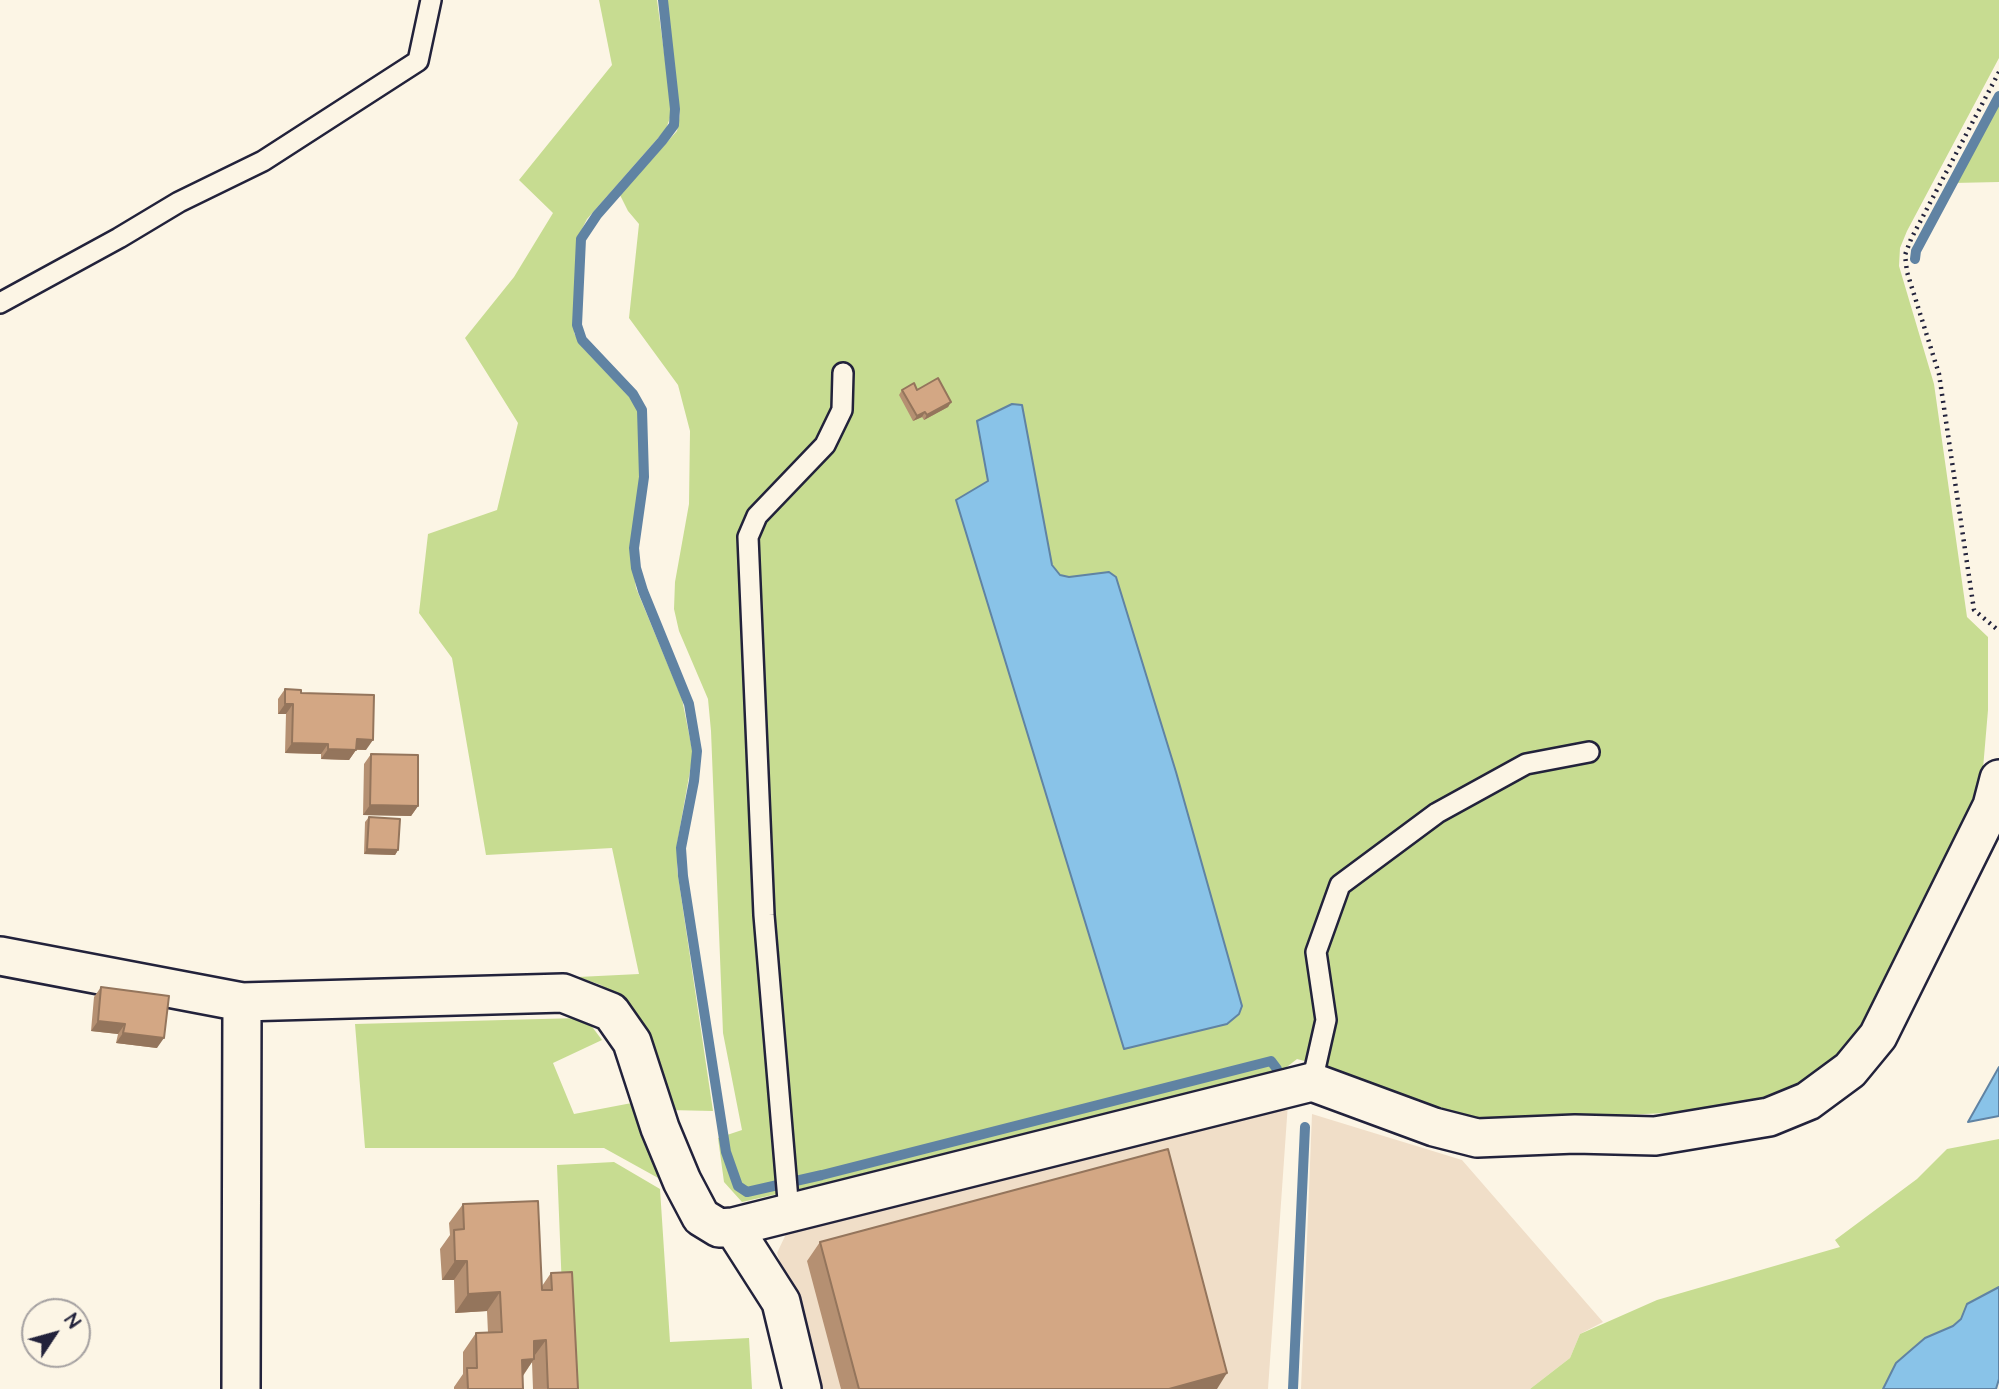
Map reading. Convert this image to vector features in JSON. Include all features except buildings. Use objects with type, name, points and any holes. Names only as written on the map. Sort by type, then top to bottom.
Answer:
[{"type":"street","points":[[0,956],[243,1002],[564,993],[611,1012],[632,1042],[660,1128],[682,1181],[701,1217],[719,1228],[733,1227],[1312,1082],[1434,1127],[1477,1138],[1575,1134],[1656,1136],[1769,1117],[1808,1101],[1850,1070],[1878,1036],[1992,806],[1999,779]]},
{"type":"street","points":[[241,1389],[243,1002]]},
{"type":"street","points":[[733,1227],[781,1302],[802,1389]]},
{"type":"lane","points":[[0,303],[120,238],[179,202],[263,161],[418,61],[431,0]]},
{"type":"lane","points":[[789,1212],[764,915],[748,537],[757,516],[825,445],[842,410],[843,373]]},
{"type":"lane","points":[[1312,1082],[1326,1020],[1317,952],[1340,884],[1437,813],[1526,764],[1589,752]]},
{"type":"path","points":[[1999,72],[1905,255],[1907,272],[1939,374],[1974,610],[1999,631]]},
{"type":"shaded area","points":[[1288,1103],[1268,1389],[821,1389],[777,1253],[786,1234]]},
{"type":"shaded area","points":[[1312,1114],[1462,1160],[1603,1322],[1580,1334],[1570,1358],[1530,1389],[1301,1389]]},
{"type":"green space","points":[[599,0],[657,0],[672,112],[666,129],[587,219],[579,235],[574,333],[583,348],[633,401],[639,413],[641,486],[631,554],[636,588],[682,699],[693,754],[677,844],[677,869],[713,1111],[669,1110],[617,996],[601,985],[578,977],[639,974],[612,848],[486,855],[452,658],[419,613],[428,534],[497,510],[518,423],[465,338],[514,277],[553,213],[519,180],[612,65]]},
{"type":"green space","points":[[667,0],[1999,0],[1999,58],[1907,231],[1900,248],[1899,266],[1934,384],[1967,617],[1988,637],[1988,710],[1981,792],[1873,1015],[1849,1050],[1796,1088],[1764,1101],[1667,1113],[1466,1122],[1331,1068],[1297,1059],[1269,1081],[840,1195],[817,1185],[742,1202],[724,1182],[718,1138],[742,1130],[723,1033],[708,699],[679,631],[674,609],[675,582],[689,504],[690,431],[678,385],[629,318],[639,224],[620,195],[677,131],[680,115]]},
{"type":"green space","points":[[1999,96],[1999,182],[1953,183]]},
{"type":"green space","points":[[579,1018],[590,1024],[602,1040],[553,1063],[574,1114],[637,1102],[669,1184],[604,1148],[365,1148],[355,1024]]},
{"type":"green space","points":[[1999,1139],[1999,1287],[1967,1304],[1961,1319],[1953,1326],[1925,1338],[1883,1389],[1530,1389],[1570,1358],[1580,1334],[1657,1300],[1840,1247],[1835,1240],[1917,1179],[1947,1149]]},
{"type":"green space","points":[[614,1162],[660,1189],[670,1342],[749,1338],[752,1389],[566,1389],[557,1165]]},
{"type":"water","points":[[1012,404],[1022,405],[1052,565],[1060,575],[1069,577],[1109,572],[1116,577],[1176,772],[1242,1006],[1239,1014],[1227,1024],[1124,1049],[956,500],[988,481],[977,421]]},
{"type":"water","points":[[1999,1067],[1999,1116],[1968,1122]]},
{"type":"water","points":[[1999,1287],[1999,1379],[1996,1389],[1883,1389],[1896,1363],[1925,1338],[1953,1326],[1961,1319],[1967,1304]]},
{"type":"waterway","points":[[663,0],[675,109],[674,125],[597,215],[581,239],[577,325],[582,340],[633,394],[642,410],[644,477],[634,548],[636,568],[689,704],[697,751],[681,848],[683,876],[726,1152],[738,1186],[747,1192],[822,1175],[1271,1061],[1277,1069]]},
{"type":"waterway","points":[[1915,259],[1916,251],[1999,96]]},
{"type":"waterway","points":[[1293,1389],[1305,1127]]}]
